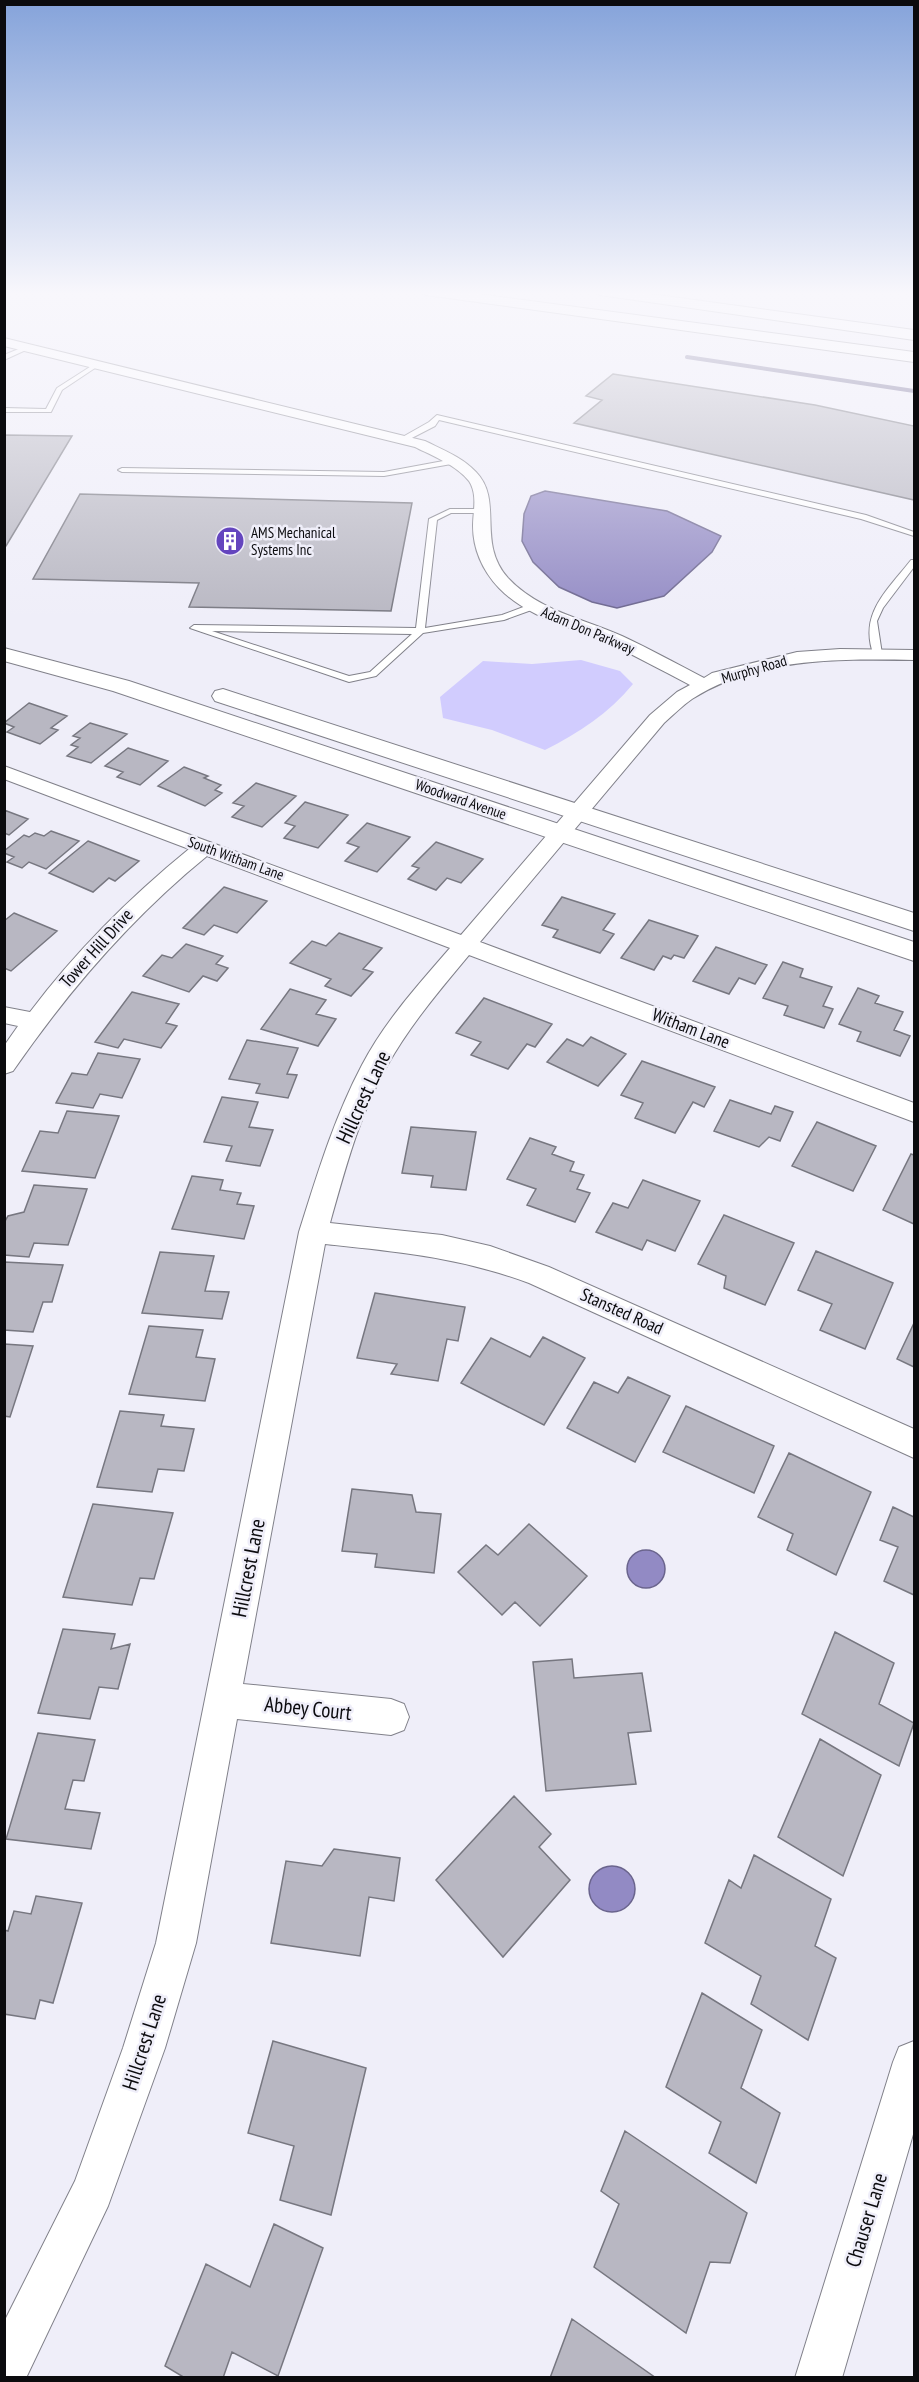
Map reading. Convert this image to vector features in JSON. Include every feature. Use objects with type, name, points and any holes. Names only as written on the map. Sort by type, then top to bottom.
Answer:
[{"type":"main road","points":[[4,633],[76,651],[173,680]]},
{"type":"main road","name":"Woodward Avenue","points":[[4,654],[121,686],[567,822],[915,922]]},
{"type":"main road","name":"Woodward Avenue","points":[[206,690],[915,952]]},
{"type":"street","name":"Adam Don Parkway","points":[[250,402],[403,439],[420,444],[454,461],[477,482],[483,502],[482,551],[495,573],[512,592],[544,613],[614,639],[704,685]]},
{"type":"street","name":"Murphy Road","points":[[567,822],[657,718],[684,696],[704,685],[719,678],[797,657],[915,655]]},
{"type":"street","name":"South Witham Lane","points":[[4,772],[468,944]]},
{"type":"street","name":"Hillcrest Lane","points":[[4,2372],[93,2191],[144,2048],[176,1943],[313,1232],[342,1134],[374,1066],[409,1011],[468,944],[567,822]]},
{"type":"street","name":"Tower Hill Drive","points":[[4,1065],[69,976],[113,927],[151,890],[205,847]]},
{"type":"street","name":"Witham Lane","points":[[468,944],[915,1113]]},
{"type":"street","points":[[4,1015],[34,1021]]},
{"type":"street","name":"Stansted Road","points":[[313,1232],[400,1240],[490,1257],[539,1275],[915,1444]]},
{"type":"street","name":"Abbey Court","points":[[224,1700],[391,1717]]},
{"type":"street","name":"Chauser Lane","points":[[818,2378],[915,2062]]},
{"type":"lane","points":[[4,410],[49,411],[53,402]]},
{"type":"lane","points":[[403,439],[432,424],[437,417],[863,517],[915,534]]},
{"type":"lane","points":[[122,470],[384,474],[454,461]]},
{"type":"lane","points":[[482,511],[450,511],[433,519],[420,631],[373,674],[349,679],[194,628],[420,631],[504,617],[534,606]]},
{"type":"lane","points":[[877,654],[873,621],[879,608],[915,562]]},
{"type":"shaded area","points":[[545,491],[667,511],[721,536],[712,552],[664,596],[617,608],[592,602],[559,587],[533,562],[522,541],[524,514],[531,496]]},
{"type":"shaded area","points":[[581,660],[620,671],[633,684],[593,722],[545,750],[492,730],[443,718],[440,697],[483,661],[532,664]]},
{"type":"shaded area","points":[[646,1550],[660,1555],[665,1569],[660,1583],[646,1588],[632,1583],[627,1569],[632,1555]]},
{"type":"shaded area","points":[[612,1866],[628,1873],[635,1889],[628,1905],[612,1912],[596,1905],[589,1889],[596,1873]]},
{"type":"building","points":[[599,402],[796,402],[914,426],[914,500],[574,423]]},
{"type":"building","points":[[4,435],[72,436],[6,546],[4,546]]},
{"type":"building","name":"AMS Mechanical Systems Inc","points":[[80,494],[412,503],[391,611],[189,607],[199,583],[33,579]]},
{"type":"building","points":[[29,703],[67,716],[51,728],[58,730],[40,744],[7,732],[14,727],[4,723]]},
{"type":"building","points":[[90,723],[127,734],[91,763],[67,756],[78,747],[71,745],[80,738],[73,736]]},
{"type":"building","points":[[128,748],[168,761],[140,785],[117,777],[123,772],[105,766]]},
{"type":"building","points":[[184,767],[208,776],[204,778],[221,785],[215,790],[222,793],[205,806],[158,786]]},
{"type":"building","points":[[256,783],[296,796],[262,827],[232,817],[244,806],[233,803]]},
{"type":"building","points":[[305,802],[348,815],[318,848],[284,838],[295,826],[285,823]]},
{"type":"building","points":[[4,810],[28,819],[9,835],[4,833]]},
{"type":"building","points":[[367,823],[410,837],[377,872],[345,861],[359,847],[347,843]]},
{"type":"building","points":[[51,831],[79,841],[46,869],[29,862],[22,868],[7,862],[14,857],[4,851],[24,835],[29,837],[35,833],[44,836]]},
{"type":"building","points":[[88,841],[139,861],[115,881],[109,878],[93,892],[49,873]]},
{"type":"building","points":[[436,842],[483,859],[461,883],[447,878],[436,890],[408,879],[419,868],[412,866]]},
{"type":"building","points":[[224,887],[267,901],[237,933],[214,925],[204,935],[183,928]]},
{"type":"building","points":[[562,897],[615,914],[603,930],[614,934],[600,953],[553,937],[558,930],[542,925]]},
{"type":"building","points":[[14,913],[57,931],[11,971],[4,968],[4,921]]},
{"type":"building","points":[[649,920],[698,936],[684,958],[674,955],[671,959],[663,956],[654,970],[621,958]]},
{"type":"building","points":[[339,933],[382,948],[363,969],[373,972],[351,996],[325,986],[331,979],[290,963],[312,941],[326,946]]},
{"type":"building","points":[[186,944],[223,956],[216,964],[228,968],[217,981],[203,976],[189,992],[143,976],[162,955],[172,958]]},
{"type":"building","points":[[716,947],[767,965],[755,984],[739,978],[729,994],[693,981]]},
{"type":"building","points":[[783,962],[803,969],[800,977],[832,987],[823,1006],[833,1009],[824,1028],[784,1015],[788,1006],[763,998]]},
{"type":"building","points":[[858,988],[879,996],[875,1003],[903,1012],[894,1030],[910,1036],[900,1056],[857,1041],[861,1032],[839,1024]]},
{"type":"building","points":[[290,989],[326,1000],[316,1014],[336,1019],[318,1046],[261,1029]]},
{"type":"building","points":[[132,992],[179,1004],[166,1023],[177,1026],[161,1048],[124,1039],[118,1048],[95,1042]]},
{"type":"building","points":[[484,998],[552,1024],[535,1047],[527,1044],[508,1069],[471,1055],[481,1042],[456,1033]]},
{"type":"building","points":[[591,1037],[626,1054],[598,1086],[547,1062],[567,1039],[583,1046]]},
{"type":"building","points":[[247,1040],[298,1048],[287,1074],[297,1075],[288,1098],[256,1093],[260,1084],[229,1079]]},
{"type":"building","points":[[98,1053],[140,1059],[122,1098],[100,1094],[93,1108],[56,1103],[72,1073],[87,1075]]},
{"type":"building","points":[[642,1061],[715,1087],[704,1107],[693,1102],[675,1133],[635,1118],[643,1103],[621,1095]]},
{"type":"building","points":[[222,1097],[258,1102],[249,1127],[273,1130],[260,1166],[226,1161],[232,1146],[204,1142]]},
{"type":"building","points":[[730,1100],[771,1114],[775,1106],[793,1112],[780,1141],[769,1137],[759,1147],[714,1131]]},
{"type":"building","points":[[67,1111],[119,1116],[95,1178],[22,1171],[40,1131],[58,1133]]},
{"type":"building","points":[[817,1122],[876,1146],[853,1191],[792,1166]]},
{"type":"building","points":[[411,1127],[476,1132],[466,1190],[431,1187],[433,1176],[402,1173]]},
{"type":"building","points":[[530,1138],[556,1147],[552,1154],[574,1162],[570,1171],[584,1175],[577,1189],[590,1193],[575,1222],[527,1205],[536,1189],[507,1179]]},
{"type":"building","points":[[911,1154],[914,1155],[914,1224],[883,1210]]},
{"type":"building","points":[[192,1176],[223,1180],[220,1190],[241,1193],[237,1204],[254,1206],[244,1239],[172,1229]]},
{"type":"building","points":[[643,1180],[700,1201],[675,1251],[647,1240],[642,1250],[596,1232],[613,1203],[628,1208]]},
{"type":"building","points":[[34,1185],[87,1189],[68,1245],[34,1243],[29,1257],[4,1255],[4,1223],[8,1216],[24,1212]]},
{"type":"building","points":[[724,1215],[794,1243],[765,1305],[724,1288],[726,1276],[698,1264]]},
{"type":"building","points":[[816,1251],[893,1283],[865,1349],[820,1330],[832,1304],[798,1290]]},
{"type":"building","points":[[160,1252],[214,1256],[205,1291],[229,1292],[222,1319],[142,1313]]},
{"type":"building","points":[[4,1262],[63,1265],[52,1302],[43,1302],[33,1332],[4,1330]]},
{"type":"building","points":[[375,1293],[465,1307],[458,1341],[447,1339],[438,1381],[391,1374],[397,1364],[357,1358]]},
{"type":"building","points":[[914,1323],[914,1367],[897,1359]]},
{"type":"building","points":[[149,1326],[203,1330],[196,1357],[215,1359],[205,1401],[129,1394]]},
{"type":"building","points":[[543,1337],[585,1358],[544,1425],[461,1383],[491,1338],[530,1357]]},
{"type":"building","points":[[4,1344],[33,1346],[10,1417],[4,1416]]},
{"type":"building","points":[[628,1377],[670,1396],[635,1462],[567,1428],[594,1382],[618,1393]]},
{"type":"building","points":[[686,1406],[774,1446],[754,1493],[663,1452]]},
{"type":"building","points":[[120,1411],[164,1415],[161,1426],[194,1429],[184,1471],[158,1469],[152,1492],[97,1487]]},
{"type":"building","points":[[789,1453],[871,1492],[836,1575],[787,1550],[793,1534],[758,1517]]},
{"type":"building","points":[[352,1489],[412,1495],[416,1512],[441,1514],[434,1573],[375,1567],[377,1554],[342,1551]]},
{"type":"building","points":[[93,1504],[173,1513],[154,1579],[140,1578],[132,1605],[63,1597]]},
{"type":"building","points":[[893,1507],[914,1517],[914,1595],[884,1581],[898,1547],[880,1540]]},
{"type":"building","points":[[529,1524],[587,1576],[540,1626],[515,1602],[502,1615],[458,1572],[486,1545],[498,1555]]},
{"type":"building","points":[[63,1629],[115,1634],[111,1649],[130,1644],[118,1689],[99,1687],[90,1719],[38,1713]]},
{"type":"building","points":[[835,1632],[894,1663],[879,1704],[914,1723],[899,1766],[802,1714]]},
{"type":"building","points":[[572,1659],[574,1678],[642,1673],[651,1731],[628,1733],[636,1784],[546,1791],[533,1662]]},
{"type":"building","points":[[38,1733],[95,1740],[84,1781],[73,1780],[65,1809],[100,1813],[91,1849],[6,1839]]},
{"type":"building","points":[[820,1739],[881,1775],[843,1876],[778,1837]]},
{"type":"building","points":[[514,1796],[551,1834],[539,1847],[570,1880],[503,1957],[436,1880]]},
{"type":"building","points":[[334,1849],[400,1858],[394,1901],[369,1897],[360,1956],[271,1943],[286,1861],[322,1866]]},
{"type":"building","points":[[754,1855],[831,1899],[815,1946],[836,1958],[808,2040],[751,2004],[761,1976],[705,1943],[729,1880],[741,1888]]},
{"type":"building","points":[[36,1896],[82,1903],[53,2003],[40,2000],[35,2019],[4,2014],[4,1930],[8,1931],[14,1911],[31,1914]]},
{"type":"building","points":[[702,1993],[762,2030],[741,2088],[780,2113],[756,2183],[709,2153],[721,2122],[666,2087]]},
{"type":"building","points":[[273,2041],[366,2068],[331,2215],[280,2200],[294,2146],[248,2133]]},
{"type":"building","points":[[625,2131],[747,2213],[730,2263],[710,2262],[686,2333],[594,2267],[619,2204],[601,2191]]},
{"type":"building","points":[[274,2224],[323,2248],[278,2376],[232,2352],[223,2378],[185,2378],[165,2366],[206,2264],[250,2287]]},
{"type":"building","points":[[572,2319],[656,2378],[550,2378]]},
{"type":"place","name":"AMS Mechanical Systems Inc","points":[[230,541]]}]
